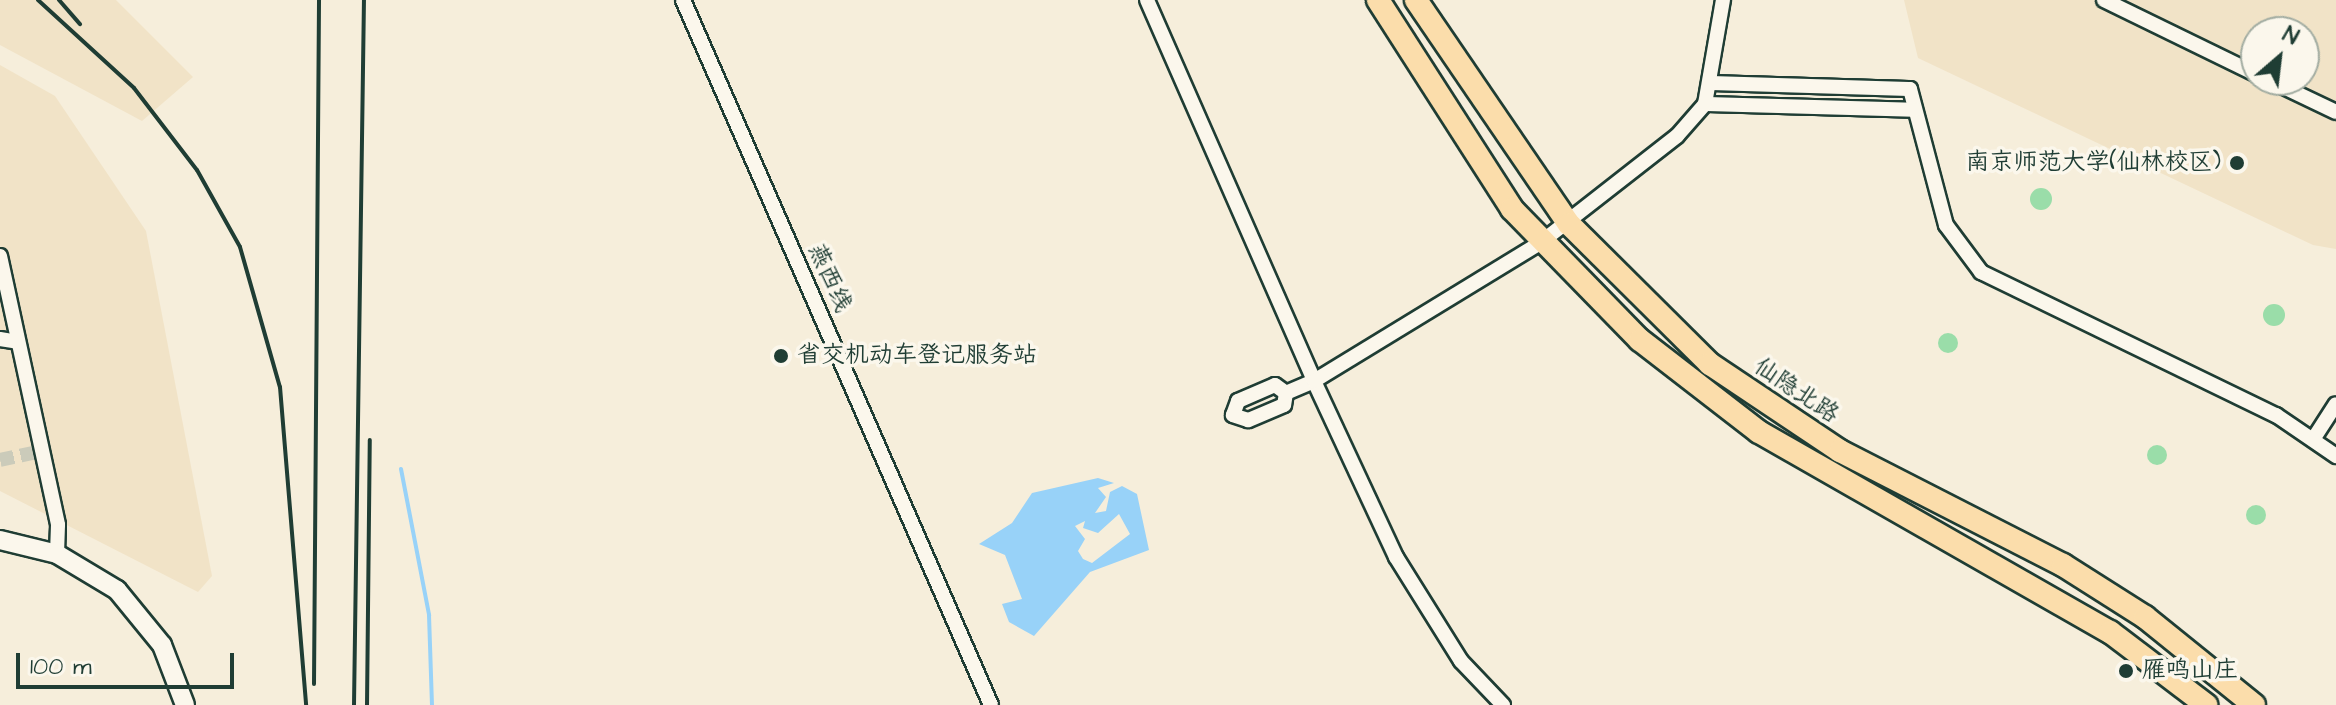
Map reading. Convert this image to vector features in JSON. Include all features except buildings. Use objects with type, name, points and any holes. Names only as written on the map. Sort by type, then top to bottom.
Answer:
[{"type":"main road","points":[[1378,0],[1435,97],[1540,243],[1640,340],[1759,432],[2110,632],[2206,705]]},
{"type":"main road","name":"仙隐北路","points":[[1416,0],[1569,224],[1658,319],[1773,409],[1840,451],[2063,565],[2145,617],[2254,705]]},
{"type":"street","name":"燕西线","points":[[683,0],[991,705]]},
{"type":"street","points":[[1147,0],[1314,381],[1396,557],[1461,661],[1503,705]]},
{"type":"street","points":[[1286,393],[1314,381],[1569,224],[1705,104],[1723,0]]},
{"type":"street","points":[[2104,0],[2240,66]]},
{"type":"street","points":[[1710,83],[1910,89],[1946,225],[1981,272],[2314,438],[2336,456]]},
{"type":"street","points":[[2302,96],[2336,112]]},
{"type":"street","points":[[1705,104],[1915,110]]},
{"type":"street","points":[[0,256],[58,525],[57,554]]},
{"type":"street","points":[[0,339],[18,342]]},
{"type":"street","points":[[2314,438],[2336,404]]},
{"type":"street","points":[[0,540],[57,554],[117,590],[142,615],[173,667],[185,705]]},
{"type":"shaded area","points":[[0,0],[116,0],[193,77],[142,121],[0,45]]},
{"type":"shaded area","name":"南京师范大学(仙林校区)","points":[[1904,0],[2336,0],[2336,249],[2313,245],[1918,58]]},
{"type":"shaded area","points":[[0,65],[55,96],[146,231],[212,576],[198,592],[0,491]]},
{"type":"green space","points":[[2041,188],[2049,191],[2052,199],[2049,207],[2041,210],[2033,207],[2030,199],[2033,191]]},
{"type":"green space","points":[[2274,304],[2285,315],[2274,326],[2263,315]]},
{"type":"green space","points":[[1944,333],[1952,333],[1958,343],[1952,353],[1944,353],[1938,347],[1938,339]]},
{"type":"green space","points":[[2153,445],[2161,445],[2167,455],[2161,465],[2153,465],[2147,459],[2147,451]]},
{"type":"green space","points":[[2256,505],[2263,508],[2266,515],[2263,522],[2256,525],[2249,522],[2246,515],[2249,508]]},
{"type":"water","points":[[1098,478],[1114,483],[1098,488],[1106,497],[1095,513],[1106,511],[1110,492],[1122,486],[1137,494],[1149,550],[1090,572],[1034,636],[1009,622],[1002,604],[1022,599],[1005,555],[979,544],[1012,523],[1032,493]],"holes":[[[1119,514],[1130,534],[1092,563],[1083,559],[1078,551],[1085,539],[1075,526],[1085,521],[1083,528],[1098,533]]]},
{"type":"waterway","points":[[401,469],[429,615],[432,705]]},
{"type":"tunnel","points":[[0,460],[42,451]]},
{"type":"railway","points":[[38,0],[134,88],[197,170],[240,247],[280,387],[306,705]]},
{"type":"railway","points":[[59,0],[80,24]]},
{"type":"railway","points":[[314,684],[319,0]]},
{"type":"railway","points":[[354,705],[364,0]]},
{"type":"railway","points":[[367,705],[370,440]]},
{"type":"place","name":"南京师范大学(仙林校区)","points":[[2237,163]]},
{"type":"place","name":"省交机动车登记服务站","points":[[781,356]]},
{"type":"place","name":"雁鸣山庄","points":[[2126,671]]}]
